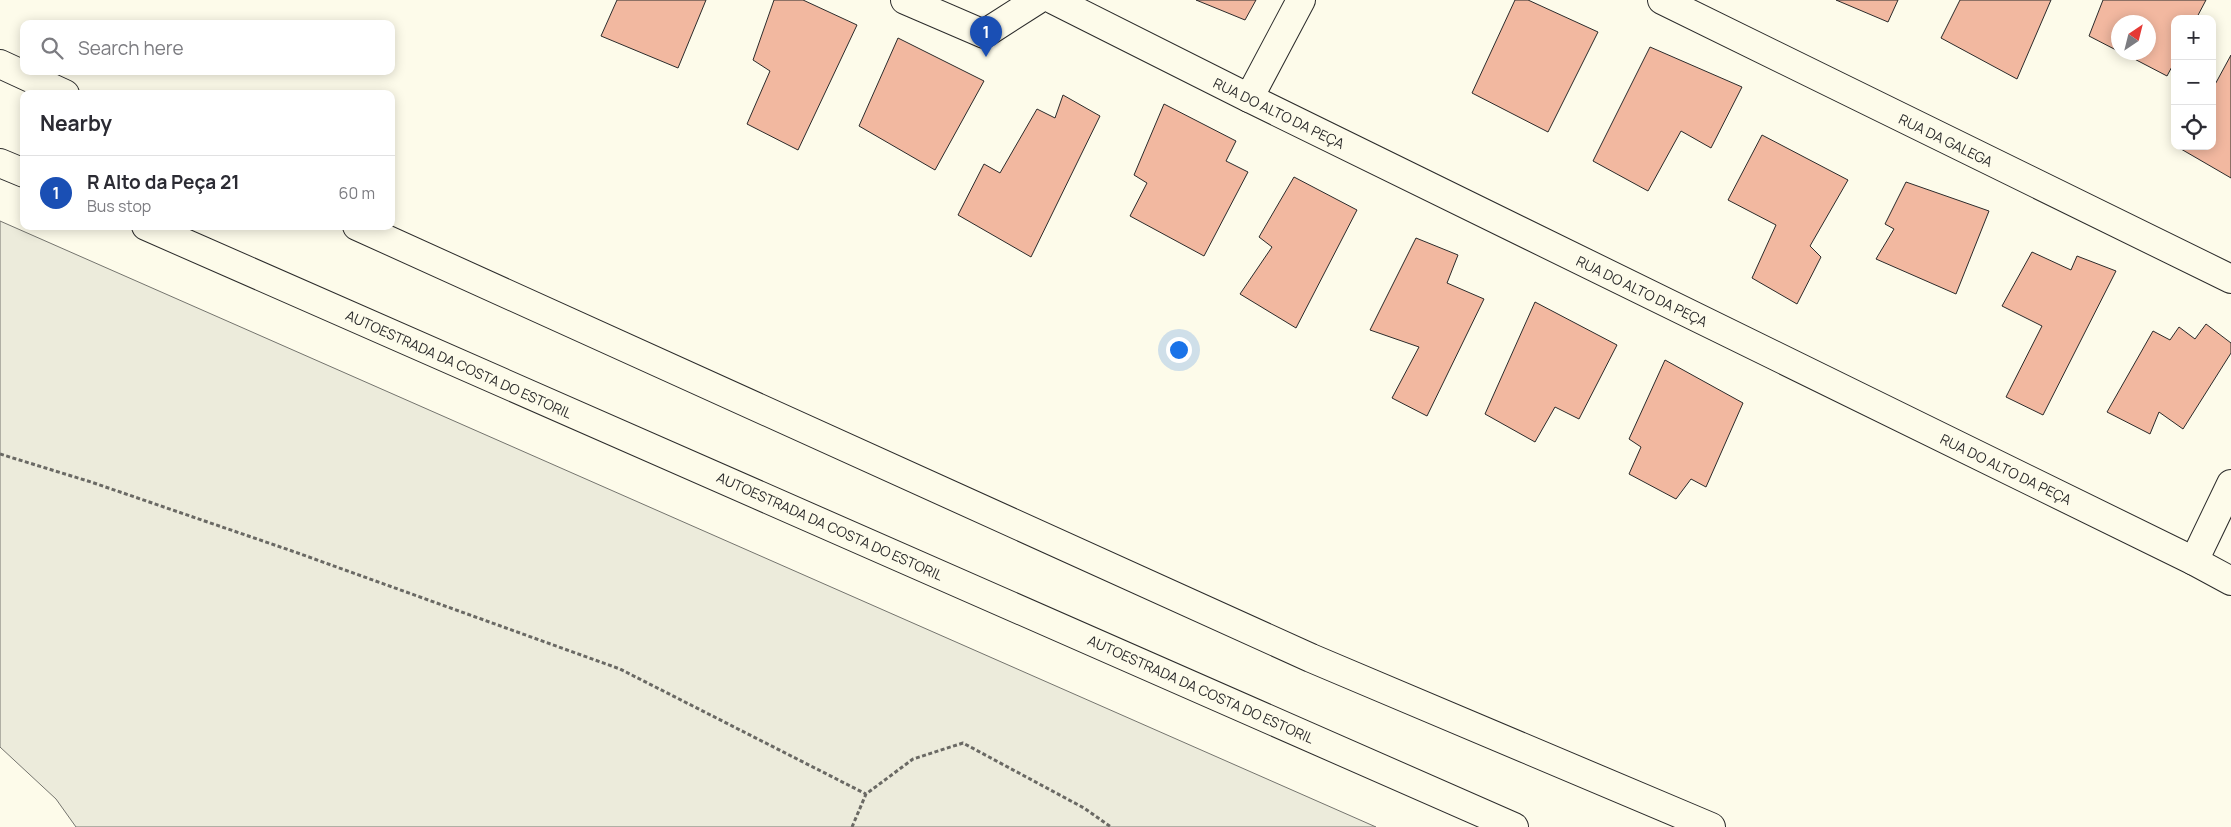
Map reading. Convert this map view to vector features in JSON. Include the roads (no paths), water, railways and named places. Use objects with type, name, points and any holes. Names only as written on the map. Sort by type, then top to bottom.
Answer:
[{"type":"main road","points":[[905,0],[984,34],[1037,0]]},
{"type":"main road","name":"RUA DO ALTO DA PEÇA","points":[[1054,0],[1249,98],[2194,561],[2231,581]]},
{"type":"main road","points":[[1249,98],[1301,0]]},
{"type":"main road","name":"RUA DA GALEGA","points":[[1662,0],[2231,279]]},
{"type":"main road","points":[[0,64],[20,73]]},
{"type":"main road","points":[[24,75],[56,90]]},
{"type":"main road","points":[[0,163],[20,171]]},
{"type":"main road","name":"AUTOESTRADA DA COSTA DO ESTORIL","points":[[155,230],[1514,827]]},
{"type":"main road","points":[[366,230],[1311,658],[1711,827]]},
{"type":"main road","points":[[2194,561],[2231,484]]},
{"type":"place","name":"R Alto da Peça 21","points":[[986,57]]}]
